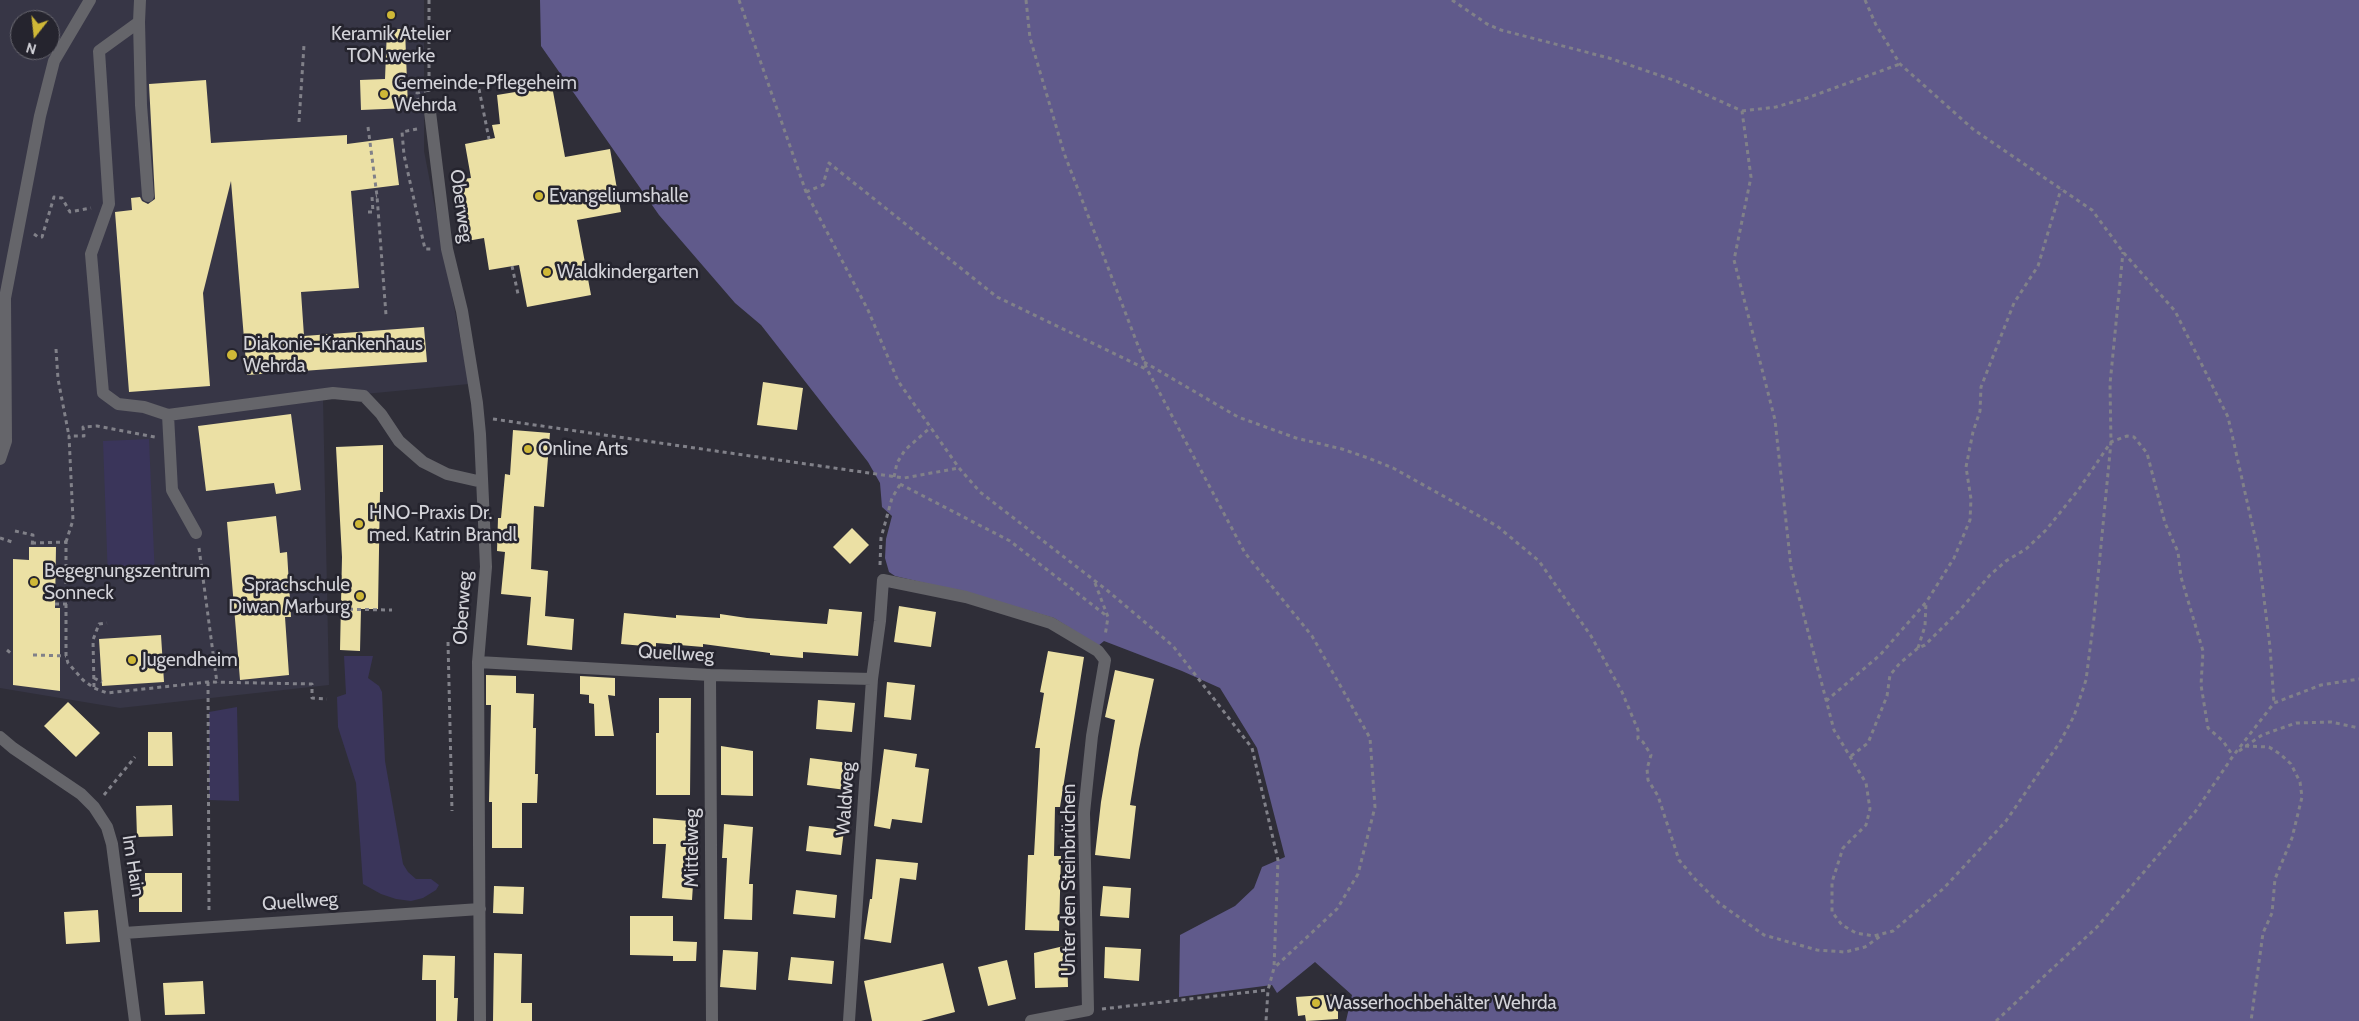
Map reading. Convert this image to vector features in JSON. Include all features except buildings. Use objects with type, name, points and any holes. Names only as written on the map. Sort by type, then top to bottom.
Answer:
[{"type":"street","points":[[0,459],[6,441],[5,298],[40,116],[54,61],[90,0]]},
{"type":"street","points":[[140,0],[141,105],[148,196]]},
{"type":"street","points":[[139,22],[99,51],[109,204],[91,254],[103,393],[118,404],[144,407],[168,415],[333,393],[364,396],[381,414],[398,441],[423,462],[447,474],[482,482]]},
{"type":"street","name":"Oberweg","points":[[430,112],[447,248],[462,311],[478,417],[482,482],[486,567],[478,662],[480,1021]]},
{"type":"street","points":[[168,415],[172,490],[196,532]]},
{"type":"street","name":"Waldweg","points":[[849,1021],[872,679],[880,621],[883,580]]},
{"type":"street","name":"Unter den Steinbrüchen","points":[[883,580],[966,597],[1051,623],[1098,651],[1105,660],[1092,736],[1084,813],[1088,1010]]},
{"type":"street","name":"Quellweg","points":[[478,662],[710,675],[872,679]]},
{"type":"street","name":"Mittelweg","points":[[710,675],[712,1021]]},
{"type":"street","name":"Im Hain","points":[[0,737],[13,748],[81,794],[94,807],[107,827],[112,844],[135,1021]]},
{"type":"street","name":"Quellweg","points":[[124,933],[480,909]]},
{"type":"street","points":[[1031,1021],[1088,1010]]},
{"type":"path","points":[[429,0],[430,112]]},
{"type":"path","points":[[739,0],[806,192],[868,310],[898,381],[959,468],[980,492],[1094,581],[1173,646],[1252,748],[1278,860],[1274,968],[1268,990],[1266,1021]]},
{"type":"path","points":[[1026,0],[1030,38],[1064,153],[1147,370],[1245,553],[1312,636],[1370,738],[1375,807],[1358,874],[1337,909],[1274,968]]},
{"type":"path","points":[[1452,0],[1487,24],[1501,30],[1634,67],[1676,81],[1742,111],[1776,107],[1800,100],[1900,64]]},
{"type":"path","points":[[1865,0],[1876,25],[1900,64],[1974,130],[2092,210],[2123,252],[2175,311],[2228,417],[2258,550],[2270,647],[2274,703]]},
{"type":"path","points":[[299,122],[304,45]]},
{"type":"path","points":[[479,89],[489,139]]},
{"type":"path","points":[[1742,111],[1751,177],[1734,260],[1775,420],[1792,567],[1834,730],[1866,783],[1870,809],[1866,825],[1843,848],[1832,882],[1832,912],[1842,925],[1856,933],[1874,936],[1893,931],[1944,888],[2006,821],[2060,742],[2074,716],[2086,680],[2111,442],[2110,384],[2123,252]]},
{"type":"path","points":[[368,127],[377,196],[386,315]]},
{"type":"path","points":[[402,132],[404,155],[425,249],[447,248]]},
{"type":"path","points":[[806,192],[822,185],[829,163],[997,297],[1147,370]]},
{"type":"path","points":[[1826,701],[1880,655],[1927,601],[1954,558],[1970,520],[1971,498],[1966,467],[1973,432],[1980,411],[1981,387],[2014,303],[2038,266],[2061,188]]},
{"type":"path","points":[[368,212],[373,212],[372,197],[377,196]]},
{"type":"path","points":[[21,215],[38,237],[42,237],[54,197],[62,198],[70,212]]},
{"type":"path","points":[[512,266],[518,294]]},
{"type":"path","points":[[56,349],[58,379],[69,436],[73,520],[66,542],[66,656],[68,663],[83,680],[94,688],[107,693],[208,682],[312,684],[312,698],[327,700]]},
{"type":"path","points":[[1143,361],[1238,417],[1296,438],[1342,448],[1393,468],[1498,526],[1539,561],[1591,636],[1622,692],[1638,730],[1638,739],[1643,742],[1651,755],[1647,769],[1648,780],[1658,796],[1679,860],[1695,879],[1719,903],[1764,935],[1817,950],[1845,952],[1865,947],[1884,933]]},
{"type":"path","points":[[478,417],[894,477],[904,478],[959,468]]},
{"type":"path","points":[[69,436],[84,436],[83,428],[97,426],[169,439]]},
{"type":"path","points":[[894,477],[897,463],[905,450],[931,427]]},
{"type":"path","points":[[1851,756],[1868,743],[1887,696],[1890,675],[1900,662],[1925,645],[2006,560],[2026,549],[2046,530],[2079,489],[2111,442],[2127,436],[2134,437],[2147,454],[2165,523],[2178,552],[2181,577],[2203,651],[2201,685],[2208,728],[2223,741],[2233,756]]},
{"type":"path","points":[[883,580],[878,559],[881,538],[892,498],[904,478]]},
{"type":"path","points":[[900,484],[1010,541],[1108,618],[1094,581]]},
{"type":"path","points":[[15,531],[33,535],[32,545],[66,542]]},
{"type":"path","points":[[196,532],[201,556],[217,683]]},
{"type":"path","points":[[0,538],[12,542]]},
{"type":"path","points":[[1918,648],[1925,626],[1927,601]]},
{"type":"path","points":[[55,604],[67,604]]},
{"type":"path","points":[[333,609],[392,610]]},
{"type":"path","points":[[94,688],[94,640],[99,624],[108,623]]},
{"type":"path","points":[[448,642],[452,811]]},
{"type":"path","points":[[7,650],[13,655]]},
{"type":"path","points":[[33,655],[66,656]]},
{"type":"path","points":[[94,678],[102,682]]},
{"type":"path","points":[[1996,1021],[2097,926],[2195,812],[2233,756],[2274,703],[2321,685],[2359,679]]},
{"type":"path","points":[[208,682],[209,927]]},
{"type":"path","points":[[2233,756],[2245,746],[2272,730],[2296,722],[2332,722],[2359,728]]},
{"type":"path","points":[[2245,746],[2269,746],[2280,754],[2291,764],[2300,782],[2302,797],[2289,846],[2275,879],[2272,914],[2263,933],[2250,1021]]},
{"type":"path","points":[[94,807],[135,757]]},
{"type":"path","points":[[1088,1010],[1268,990]]},
{"type":"shaded area","name":"Diakonie-Krankenhaus Wehrda","points":[[0,0],[424,0],[424,151],[469,384],[323,398],[329,685],[120,708],[0,688]]},
{"type":"shaded area","points":[[540,0],[2359,0],[2359,1021],[1346,1021],[1352,995],[1315,962],[1277,993],[1272,985],[1179,997],[1180,935],[1235,906],[1254,888],[1262,867],[1285,857],[1257,748],[1220,688],[1104,641],[1098,646],[1054,618],[967,593],[895,576],[889,572],[885,558],[886,539],[892,516],[882,507],[880,483],[868,462],[761,325],[735,303],[659,215],[541,46]]},
{"type":"shaded area","points":[[149,439],[155,577],[108,579],[103,441]]},
{"type":"shaded area","points":[[344,656],[373,656],[368,678],[379,686],[382,692],[385,761],[403,864],[416,879],[431,879],[439,885],[436,890],[423,898],[411,901],[396,899],[381,894],[363,884],[356,783],[338,727],[337,697],[346,694]]},
{"type":"shaded area","points":[[237,707],[239,801],[209,800],[209,712]]},
{"type":"place","name":"Keramik Atelier TON.werke","points":[[391,15]]},
{"type":"place","name":"Gemeinde-Pflegeheim Wehrda","points":[[384,94]]},
{"type":"place","name":"Evangeliumshalle","points":[[539,196]]},
{"type":"place","name":"Waldkindergarten","points":[[547,272]]},
{"type":"place","name":"Diakonie-Krankenhaus Wehrda","points":[[232,355]]},
{"type":"place","name":"Online Arts","points":[[528,449]]},
{"type":"place","name":"HNO-Praxis Dr. med. Katrin Brandl","points":[[359,524]]},
{"type":"place","name":"Begegnungszentrum Sonneck","points":[[34,582]]},
{"type":"place","name":"Sprachschule Diwan Marburg","points":[[360,596]]},
{"type":"place","name":"Jugendheim","points":[[132,660]]},
{"type":"place","name":"Wasserhochbehälter Wehrda","points":[[1316,1003]]}]
